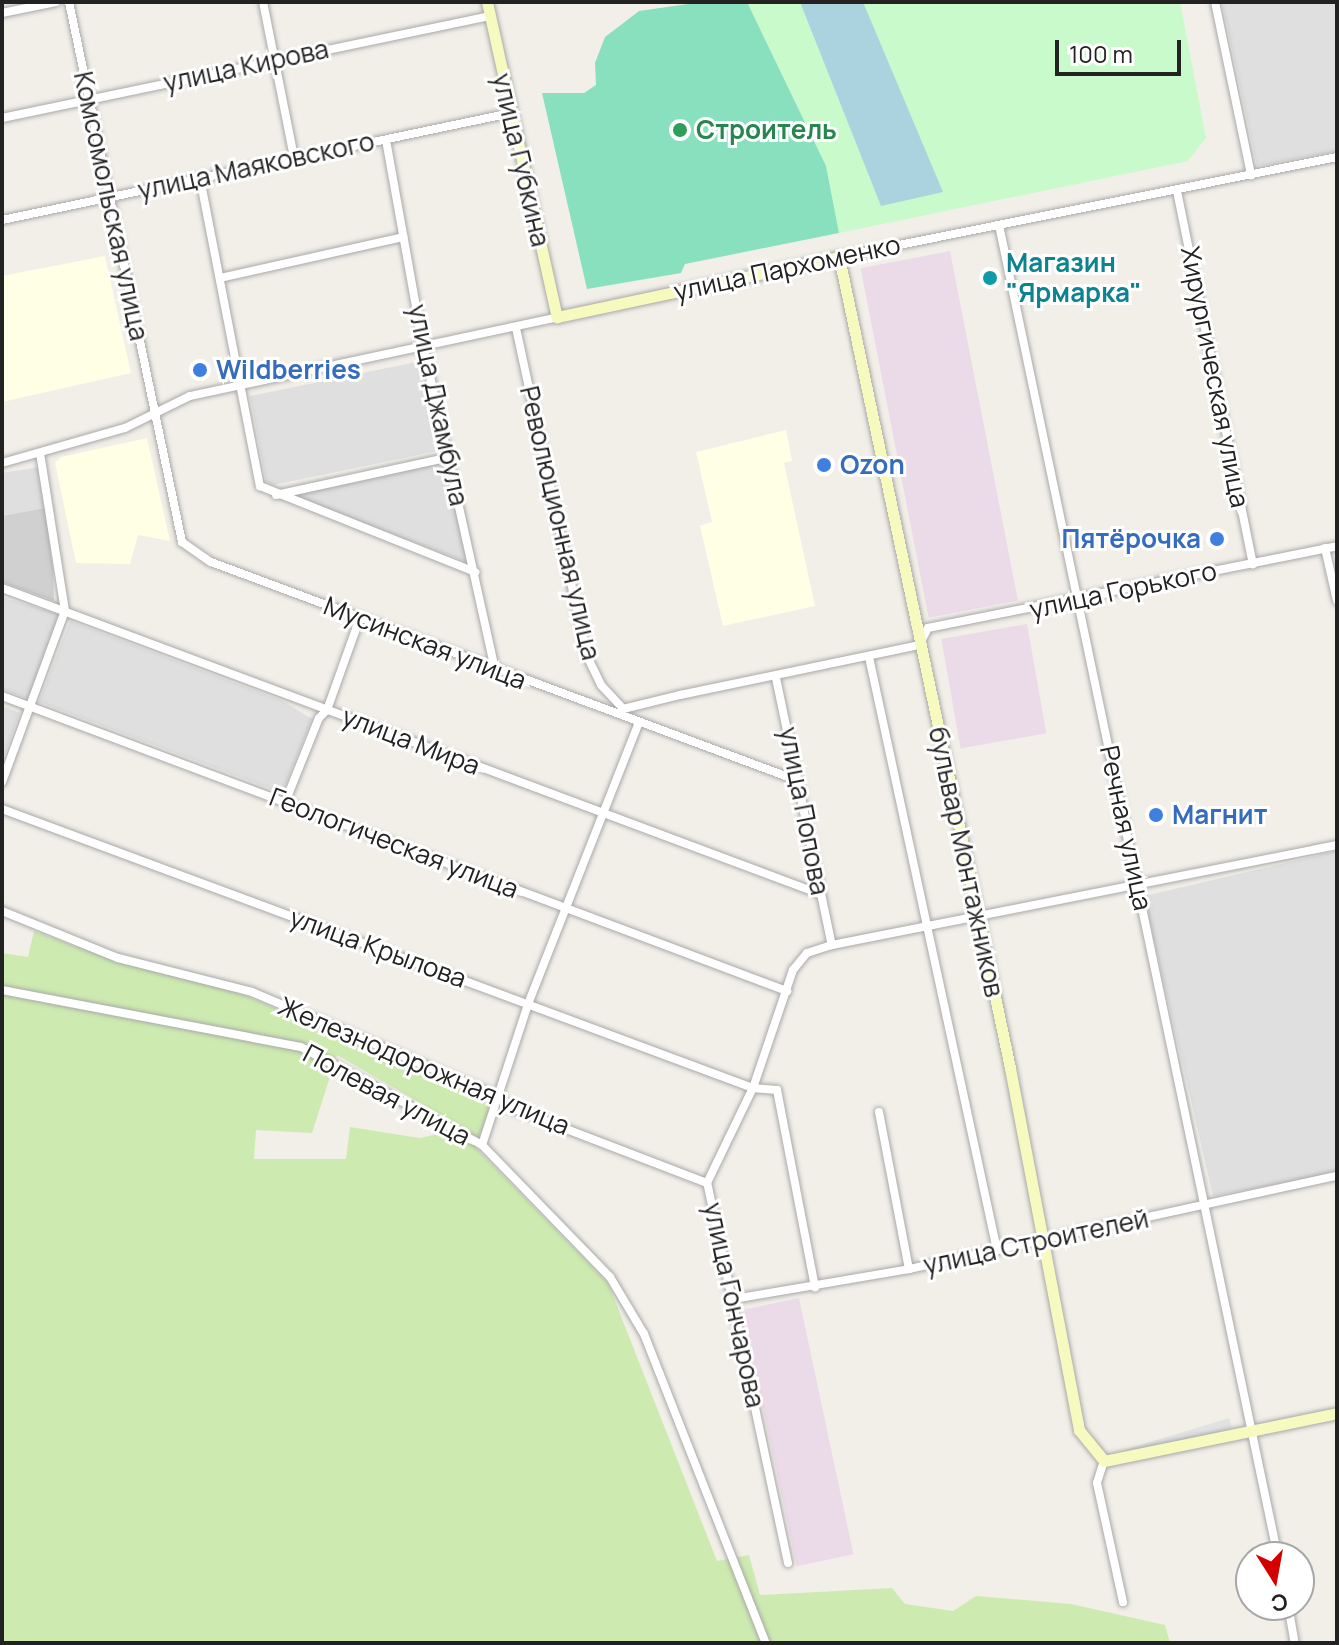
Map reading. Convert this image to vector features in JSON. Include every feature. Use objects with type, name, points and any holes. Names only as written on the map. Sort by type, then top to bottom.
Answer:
[{"type":"street","points":[[2,13],[56,2]]},
{"type":"street","name":"Комсомольская улица","points":[[69,2],[152,410]]},
{"type":"street","points":[[263,2],[294,157]]},
{"type":"street","name":"улица Губкина","points":[[487,2],[557,317]]},
{"type":"street","points":[[1215,2],[1251,175]]},
{"type":"street","name":"улица Кирова","points":[[2,118],[489,16]]},
{"type":"street","name":"улица Маяковского","points":[[2,220],[511,113]]},
{"type":"street","name":"улица Джамбула","points":[[386,140],[426,349],[495,669]]},
{"type":"street","name":"улица Пархоменко","points":[[2,463],[125,428],[152,410],[239,386],[426,349],[557,317],[839,257],[1337,157]]},
{"type":"street","points":[[200,178],[260,486],[276,495],[475,572]]},
{"type":"street","name":"Хирургическая улица","points":[[1177,191],[1253,564]]},
{"type":"street","name":"Речная улица","points":[[999,225],[1275,1541]]},
{"type":"street","points":[[220,278],[403,237]]},
{"type":"street","name":"бульвар Монтажников","points":[[839,257],[978,915],[1079,1430],[1104,1461]]},
{"type":"street","name":"Революционная улица","points":[[516,328],[587,656],[601,685],[621,712]]},
{"type":"street","name":"Мусинская улица","points":[[152,410],[178,532],[189,550],[360,618],[621,712],[639,722],[799,781]]},
{"type":"street","points":[[2,782],[65,611],[40,453]]},
{"type":"street","points":[[276,495],[450,457]]},
{"type":"street","name":"улица Горького","points":[[919,645],[928,628],[1337,546]]},
{"type":"street","points":[[1325,548],[1337,601]]},
{"type":"street","name":"улица Мира","points":[[2,588],[820,894]]},
{"type":"street","points":[[286,800],[327,710],[360,618]]},
{"type":"street","points":[[621,712],[919,645]]},
{"type":"street","points":[[869,657],[997,1250]]},
{"type":"street","name":"улица Попова","points":[[776,678],[832,945]]},
{"type":"street","name":"Геологическая улица","points":[[2,696],[286,800],[566,911],[787,991]]},
{"type":"street","points":[[482,1145],[528,1004],[639,722]]},
{"type":"street","name":"улица Крылова","points":[[2,809],[753,1088],[777,1090],[815,1287]]},
{"type":"street","name":"улица Гончарова","points":[[788,1563],[707,1183],[753,1088],[793,970],[807,953],[832,945],[1337,845]]},
{"type":"street","name":"Железнодорожная улица","points":[[2,911],[118,958],[252,992],[499,1097],[509,1107],[707,1183]]},
{"type":"street","name":"Полевая улица","points":[[2,990],[301,1047],[482,1145],[610,1277],[644,1334],[766,1643]]},
{"type":"street","points":[[879,1112],[909,1269]]},
{"type":"street","name":"улица Строителей","points":[[734,1299],[815,1287],[1043,1242],[1337,1176]]},
{"type":"street","points":[[1123,1602],[1097,1483],[1104,1461],[1337,1413]]},
{"type":"street","points":[[1291,1621],[1295,1643]]},
{"type":"shaded area","points":[[1222,2],[1337,2],[1337,151],[1257,166]]},
{"type":"shaded area","points":[[950,251],[1018,600],[929,618],[861,268]]},
{"type":"shaded area","points":[[105,256],[131,373],[2,402],[2,276]]},
{"type":"shaded area","points":[[426,360],[447,449],[273,485],[266,481],[250,396]]},
{"type":"shaded area","points":[[786,430],[792,461],[784,463],[815,606],[723,626],[700,526],[712,522],[696,452]]},
{"type":"shaded area","points":[[147,438],[170,541],[138,535],[130,564],[76,563],[55,463],[61,457]]},
{"type":"shaded area","points":[[449,459],[471,559],[464,561],[297,497],[295,490]]},
{"type":"shaded area","points":[[39,467],[45,508],[2,516],[2,473]]},
{"type":"shaded area","points":[[45,508],[54,601],[2,582],[2,516]]},
{"type":"shaded area","points":[[2,597],[61,615],[30,699],[2,689]]},
{"type":"shaded area","points":[[70,621],[283,701],[312,719],[282,793],[39,702]]},
{"type":"shaded area","points":[[1027,624],[1046,733],[961,748],[941,639]]},
{"type":"shaded area","points":[[2,706],[20,713],[2,761]]},
{"type":"shaded area","points":[[1337,851],[1337,1173],[1213,1196],[1144,896]]},
{"type":"shaded area","points":[[799,1298],[853,1554],[797,1566],[742,1310]]},
{"type":"shaded area","points":[[1229,1418],[1232,1428],[1128,1459],[1125,1450]]},
{"type":"green space","name":"Строитель","points":[[702,2],[747,2],[826,166],[839,233],[685,264],[681,273],[587,289],[542,93],[584,93],[596,85],[595,63],[605,37],[639,11]]},
{"type":"green space","points":[[747,2],[1180,2],[1206,138],[1188,161],[839,233],[826,166]]},
{"type":"green space","points":[[34,931],[123,964],[231,989],[493,1103],[475,1147],[608,1283],[717,1561],[749,1555],[760,1595],[892,1588],[905,1604],[953,1611],[976,1596],[1071,1604],[1165,1625],[1170,1643],[2,1643],[2,953],[28,957]],"holes":[[[337,1055],[452,1121],[447,1132],[420,1138],[350,1127],[346,1159],[254,1159],[256,1130],[312,1133]]]},
{"type":"water","points":[[800,2],[863,2],[943,192],[881,206]]},
{"type":"place","name":"Строитель","points":[[680,130]]},
{"type":"place","name":"Магазин \"Ярмарка\"","points":[[990,278]]},
{"type":"place","name":"Wildberries","points":[[200,370]]},
{"type":"place","name":"Ozon","points":[[824,465]]},
{"type":"place","name":"Пятёрочка","points":[[1217,539]]},
{"type":"place","name":"Магнит","points":[[1156,815]]}]
